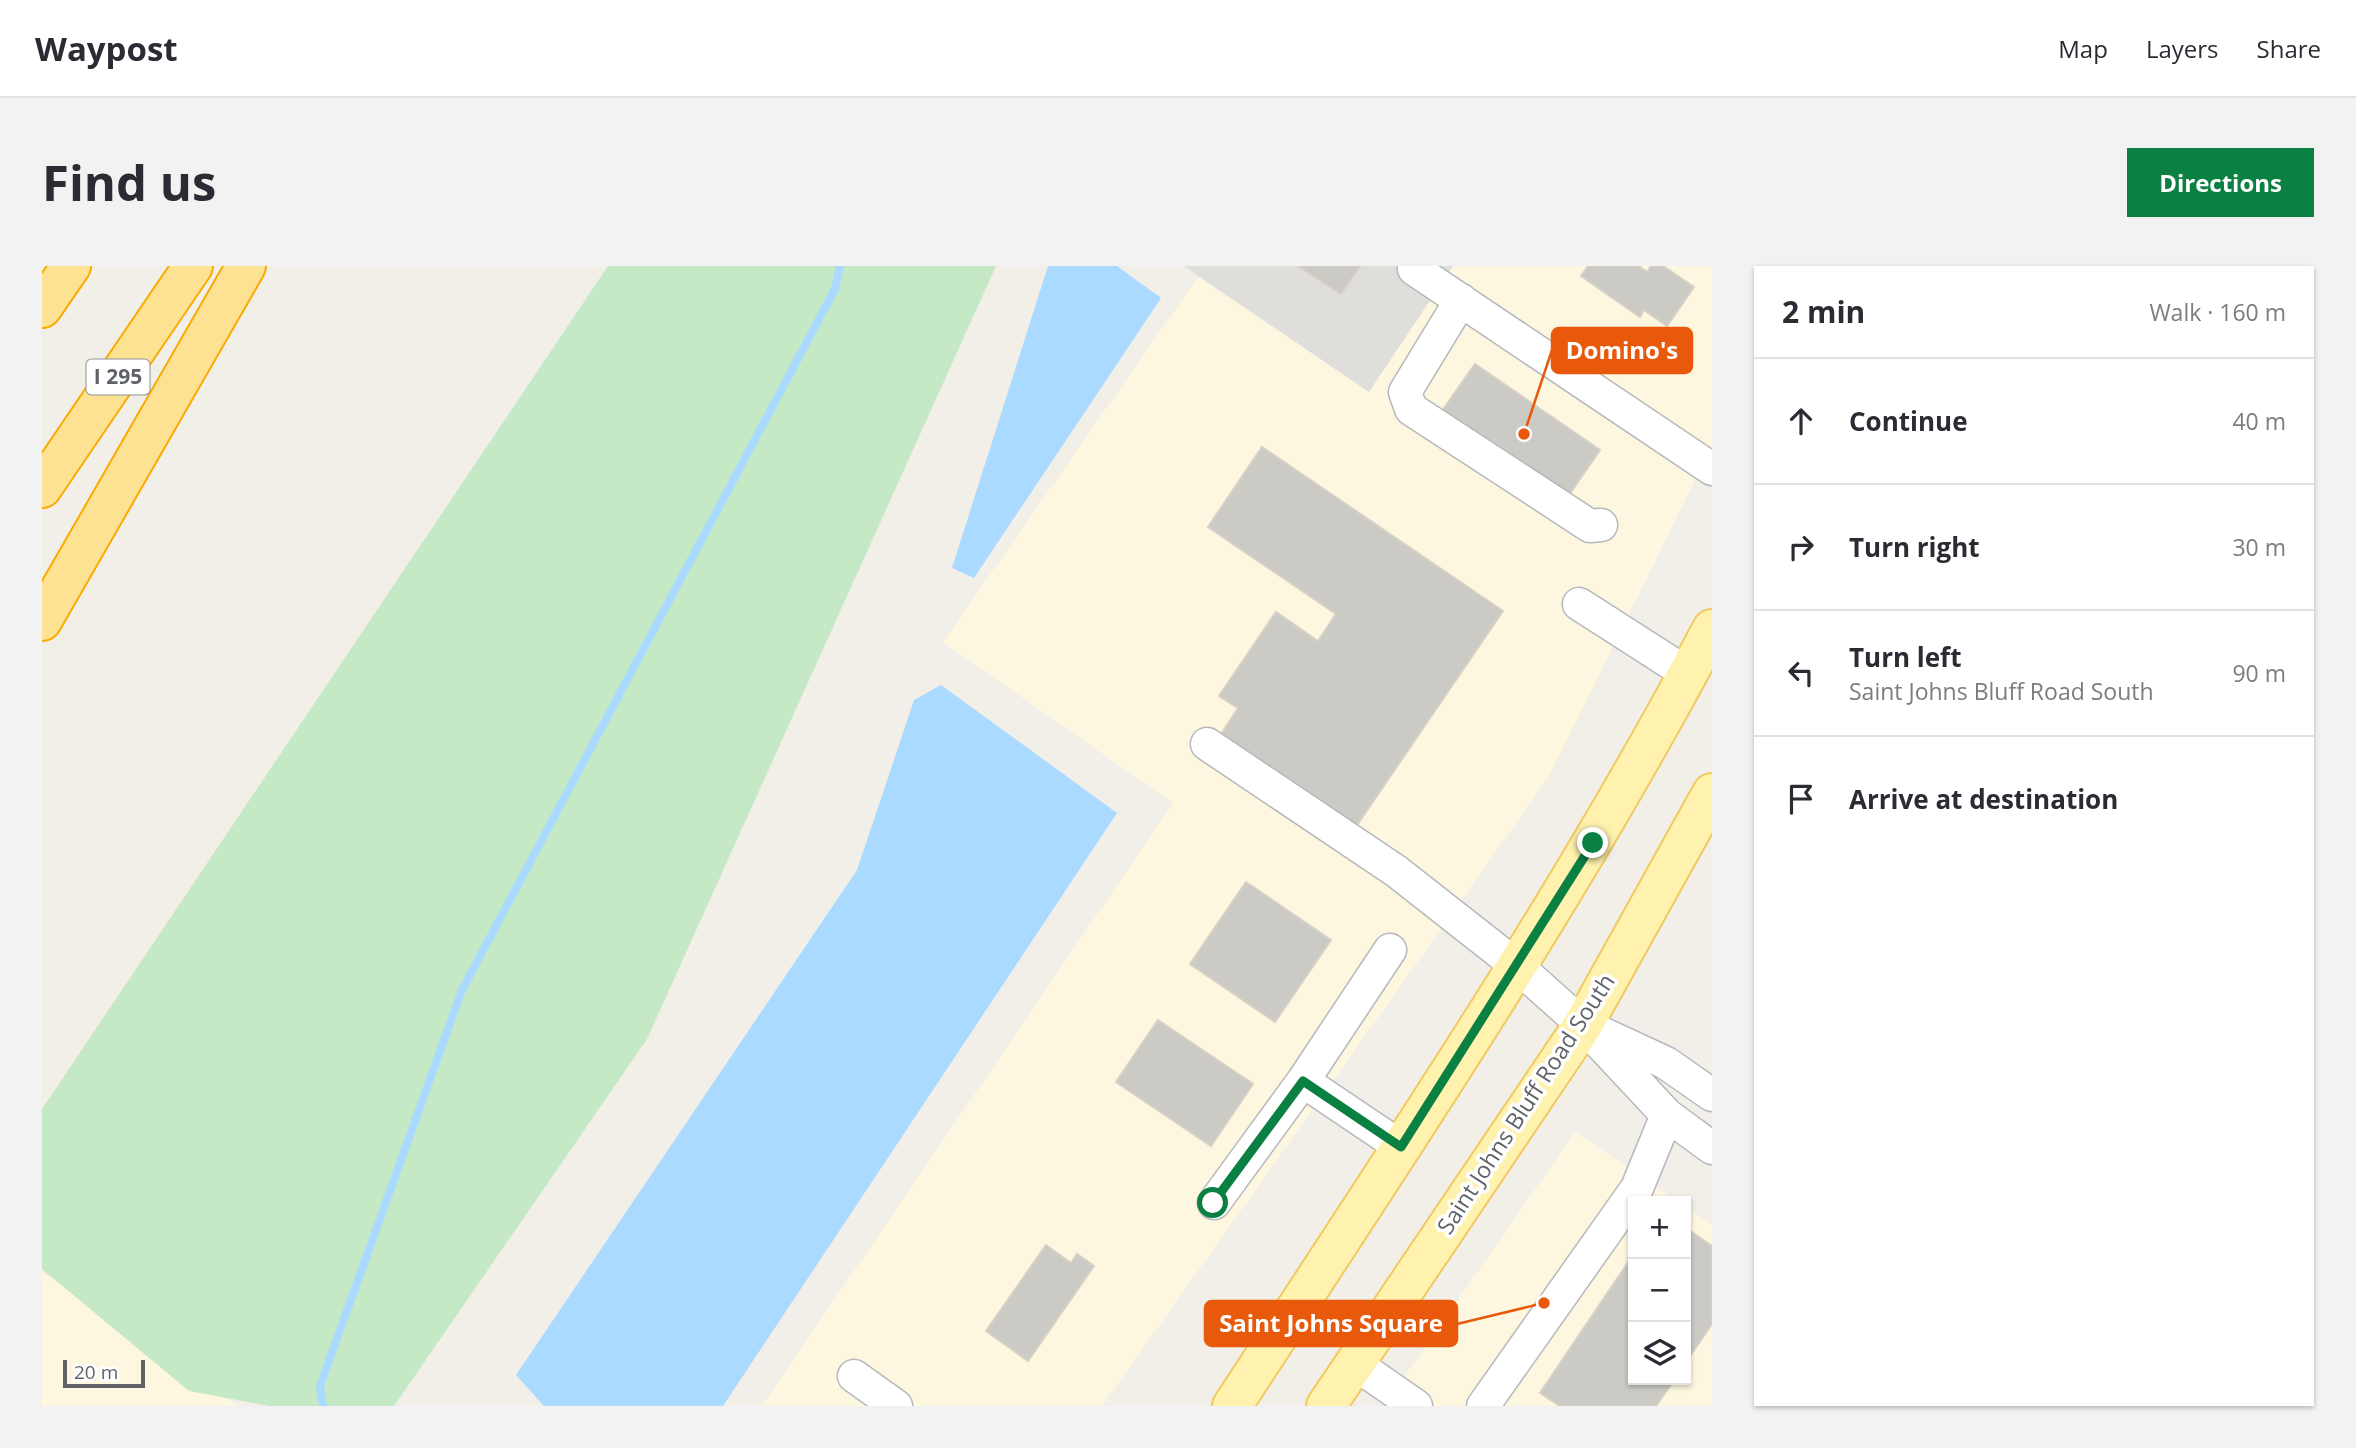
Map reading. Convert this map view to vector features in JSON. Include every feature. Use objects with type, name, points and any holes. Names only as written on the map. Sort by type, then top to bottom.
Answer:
[{"type":"highway","points":[[42,307],[71,266]]},
{"type":"highway","name":"I 295","points":[[42,488],[193,266]]},
{"type":"highway","points":[[42,621],[246,266]]},
{"type":"main road","points":[[1232,1406],[1401,1147],[1593,843],[1712,629]]},
{"type":"main road","name":"Saint Johns Bluff Road South","points":[[1326,1406],[1583,1025],[1712,793]]},
{"type":"street","points":[[1416,266],[1414,269],[1712,468]]},
{"type":"street","points":[[1461,300],[1405,393],[1411,409],[1590,526],[1601,525]]},
{"type":"street","points":[[1578,604],[1688,674]]},
{"type":"street","points":[[1207,744],[1396,871],[1517,966],[1583,1025],[1667,1115],[1712,1149]]},
{"type":"street","points":[[1213,1203],[1303,1081],[1390,950]]},
{"type":"street","points":[[1583,1025],[1666,1063],[1712,1095]]},
{"type":"street","points":[[1303,1081],[1401,1147]]},
{"type":"street","points":[[1483,1406],[1637,1188],[1667,1115]]},
{"type":"street","points":[[1354,1363],[1416,1406]]},
{"type":"street","points":[[854,1376],[896,1406]]},
{"type":"shaded area","points":[[1184,266],[1453,266],[1369,392]]},
{"type":"shaded area","points":[[1453,266],[1712,266],[1712,446],[1548,778],[1102,1406],[762,1406],[1173,803],[943,642],[1198,277],[1369,392]]},
{"type":"shaded area","points":[[1575,1132],[1670,1196],[1628,1196],[1628,1385],[1691,1385],[1691,1211],[1712,1225],[1712,1406],[1384,1406]]},
{"type":"shaded area","points":[[42,1272],[239,1406],[42,1406]]},
{"type":"green space","points":[[608,266],[996,266],[647,1039],[394,1406],[270,1406],[189,1391],[42,1269],[42,1109]]},
{"type":"water","points":[[1048,266],[1117,266],[1161,298],[974,578],[952,568]]},
{"type":"water","points":[[941,685],[1117,813],[723,1406],[544,1406],[516,1375],[857,870],[914,700]]},
{"type":"building","points":[[1298,266],[1360,266],[1341,294]]},
{"type":"building","points":[[1588,266],[1639,266],[1647,272],[1651,266],[1663,266],[1694,287],[1667,326],[1644,310],[1640,317],[1581,276]]},
{"type":"building","points":[[1475,364],[1600,450],[1562,505],[1437,418]]},
{"type":"building","points":[[1262,447],[1503,611],[1355,828],[1220,736],[1238,708],[1219,696],[1276,612],[1318,641],[1336,614],[1208,527]]},
{"type":"building","points":[[1246,882],[1331,940],[1275,1022],[1190,964]]},
{"type":"building","points":[[1158,1020],[1253,1084],[1211,1146],[1116,1082]]},
{"type":"building","points":[[1691,1231],[1712,1246],[1712,1324],[1691,1355]]},
{"type":"building","points":[[1046,1245],[1071,1263],[1077,1254],[1094,1266],[1028,1361],[986,1331]]},
{"type":"building","points":[[1628,1262],[1628,1385],[1671,1385],[1656,1406],[1560,1406],[1540,1393]]},
{"type":"waterway","points":[[323,1406],[320,1386],[462,990],[835,289],[840,266]]},
{"type":"place","name":"Domino's","points":[[1524,434]]},
{"type":"place","name":"Saint Johns Square","points":[[1544,1303]]},
{"type":"route","points":[[1213,1203],[1303,1081],[1401,1147],[1593,843]]}]
